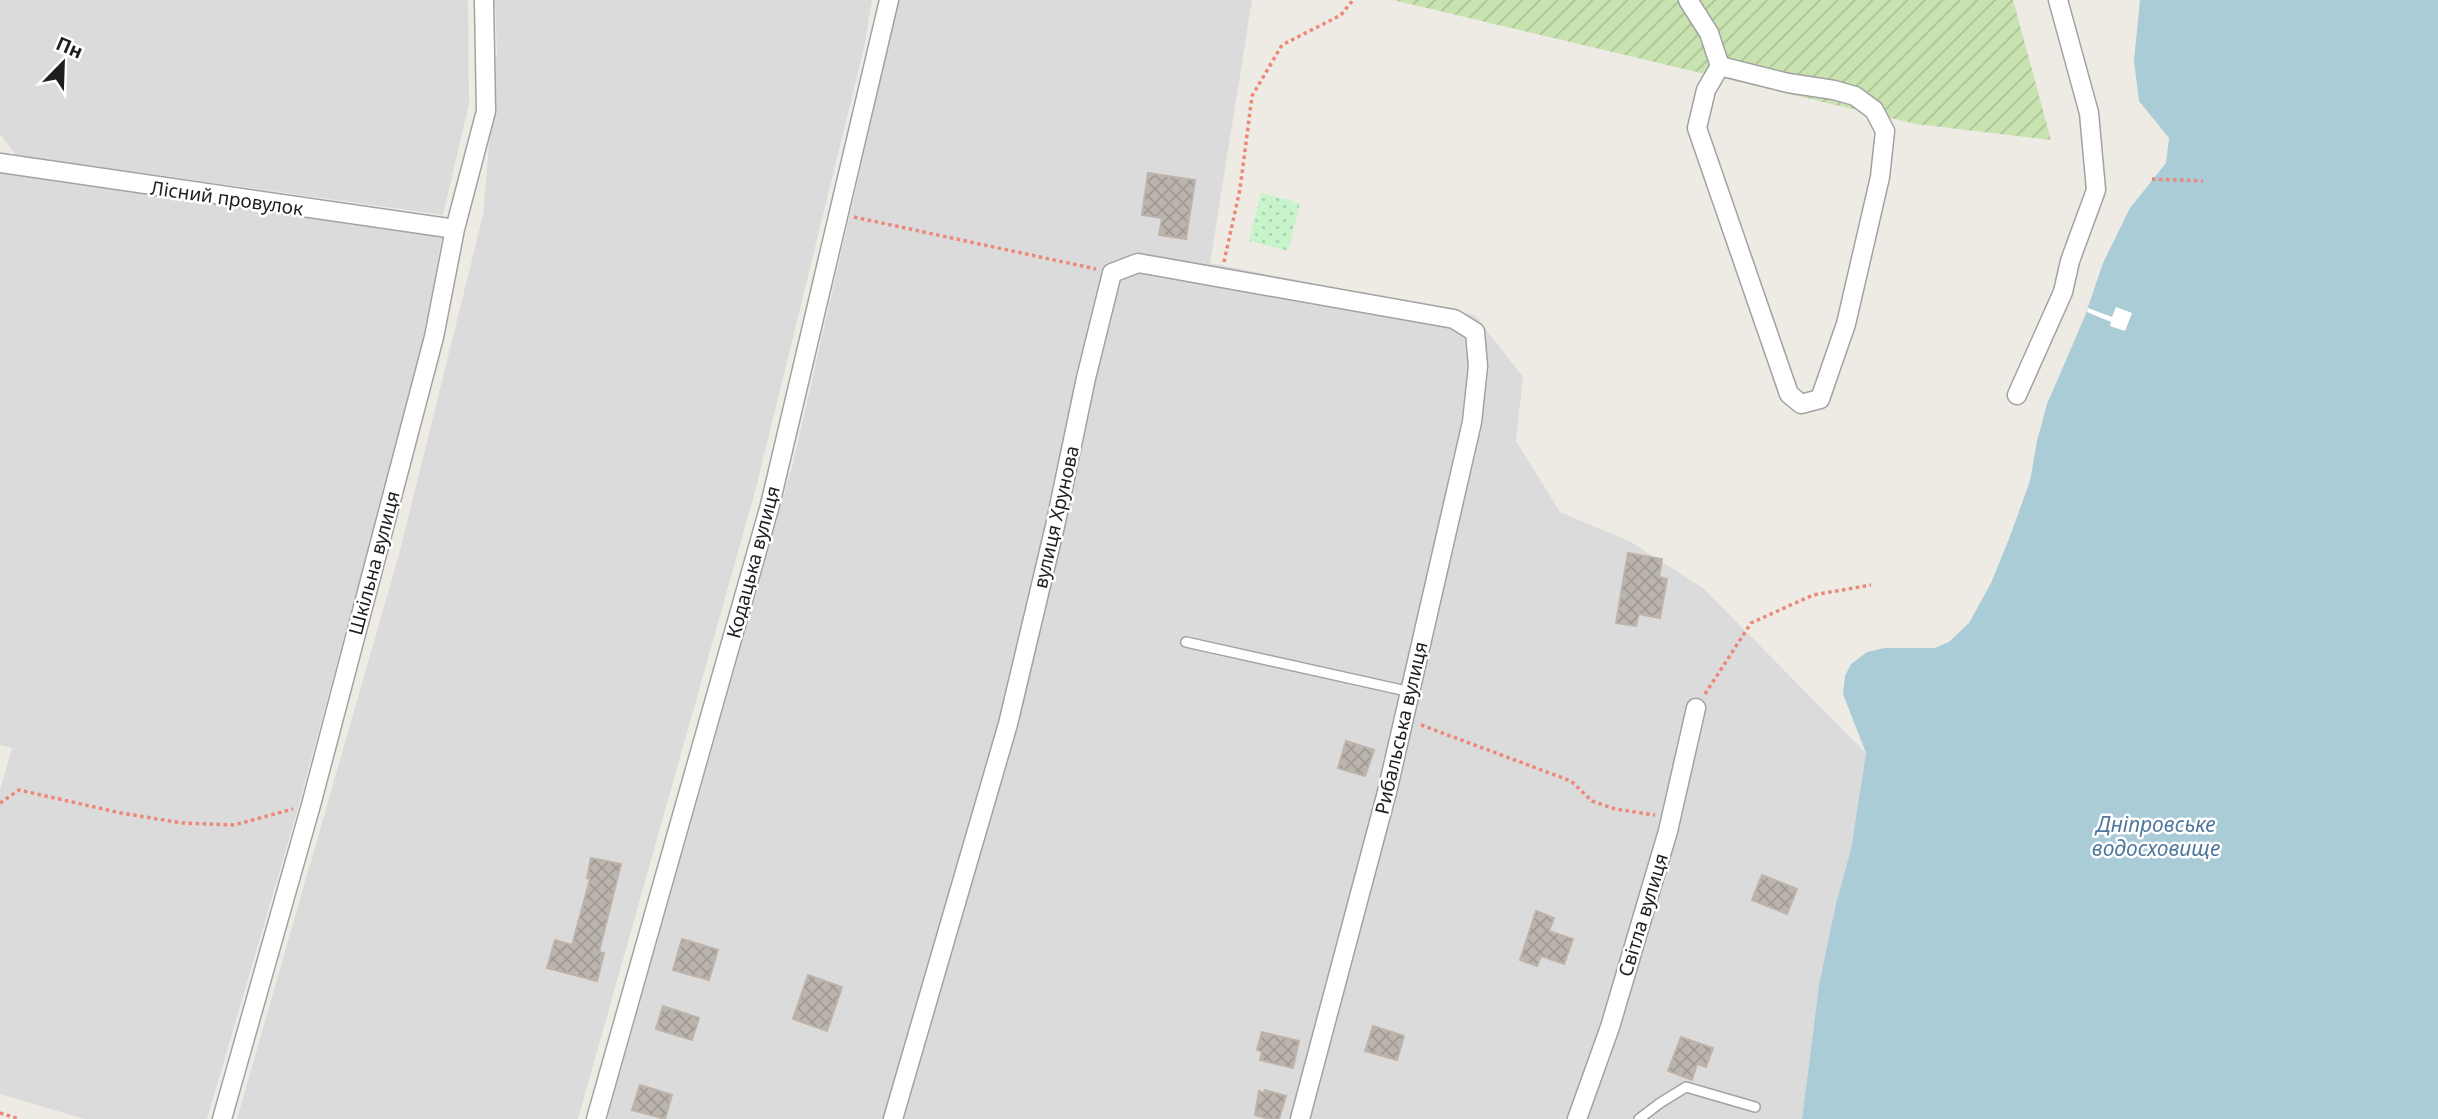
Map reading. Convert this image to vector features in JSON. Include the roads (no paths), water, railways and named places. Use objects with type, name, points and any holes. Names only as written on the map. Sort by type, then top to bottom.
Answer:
[{"type":"street","name":"Шкільна вулиця","points":[[222,1119],[311,804],[434,337],[455,229],[486,111],[484,0]]},
{"type":"street","name":"Кодацька вулиця","points":[[596,1119],[770,505],[889,0]]},
{"type":"street","points":[[1688,0],[1709,33],[1720,66],[1706,90],[1697,128],[1789,394],[1801,404],[1820,399],[1846,324],[1880,177],[1885,131],[1874,110],[1855,96],[1720,66]]},
{"type":"street","points":[[2017,395],[2063,292],[2070,261],[2096,190],[2089,113],[2058,0]]},
{"type":"street","name":"Лісний провулок","points":[[0,163],[455,229]]},
{"type":"street","name":"вулиця Хрунова","points":[[893,1119],[1008,724],[1112,273],[1138,262],[1454,319],[1475,332]]},
{"type":"street","name":"Рибальська вулиця","points":[[1300,1119],[1405,719],[1472,422],[1478,366],[1475,332]]},
{"type":"street","name":"Світла вулиця","points":[[1577,1119],[1610,1027],[1671,819],[1696,708]]},
{"type":"lane","points":[[1185,642],[1411,692]]},
{"type":"lane","points":[[1639,1119],[1686,1087],[1755,1107]]},
{"type":"water","name":"Дніпровське водосховище","points":[[2140,0],[2438,0],[2438,1119],[1802,1119],[1819,985],[1836,903],[1851,849],[1866,753],[1843,694],[1845,676],[1851,664],[1867,652],[1885,648],[1935,648],[1949,642],[1969,623],[1991,583],[2030,481],[2047,404],[2085,316],[2103,263],[2130,208],[2166,163],[2169,138],[2139,101],[2134,61]]}]
